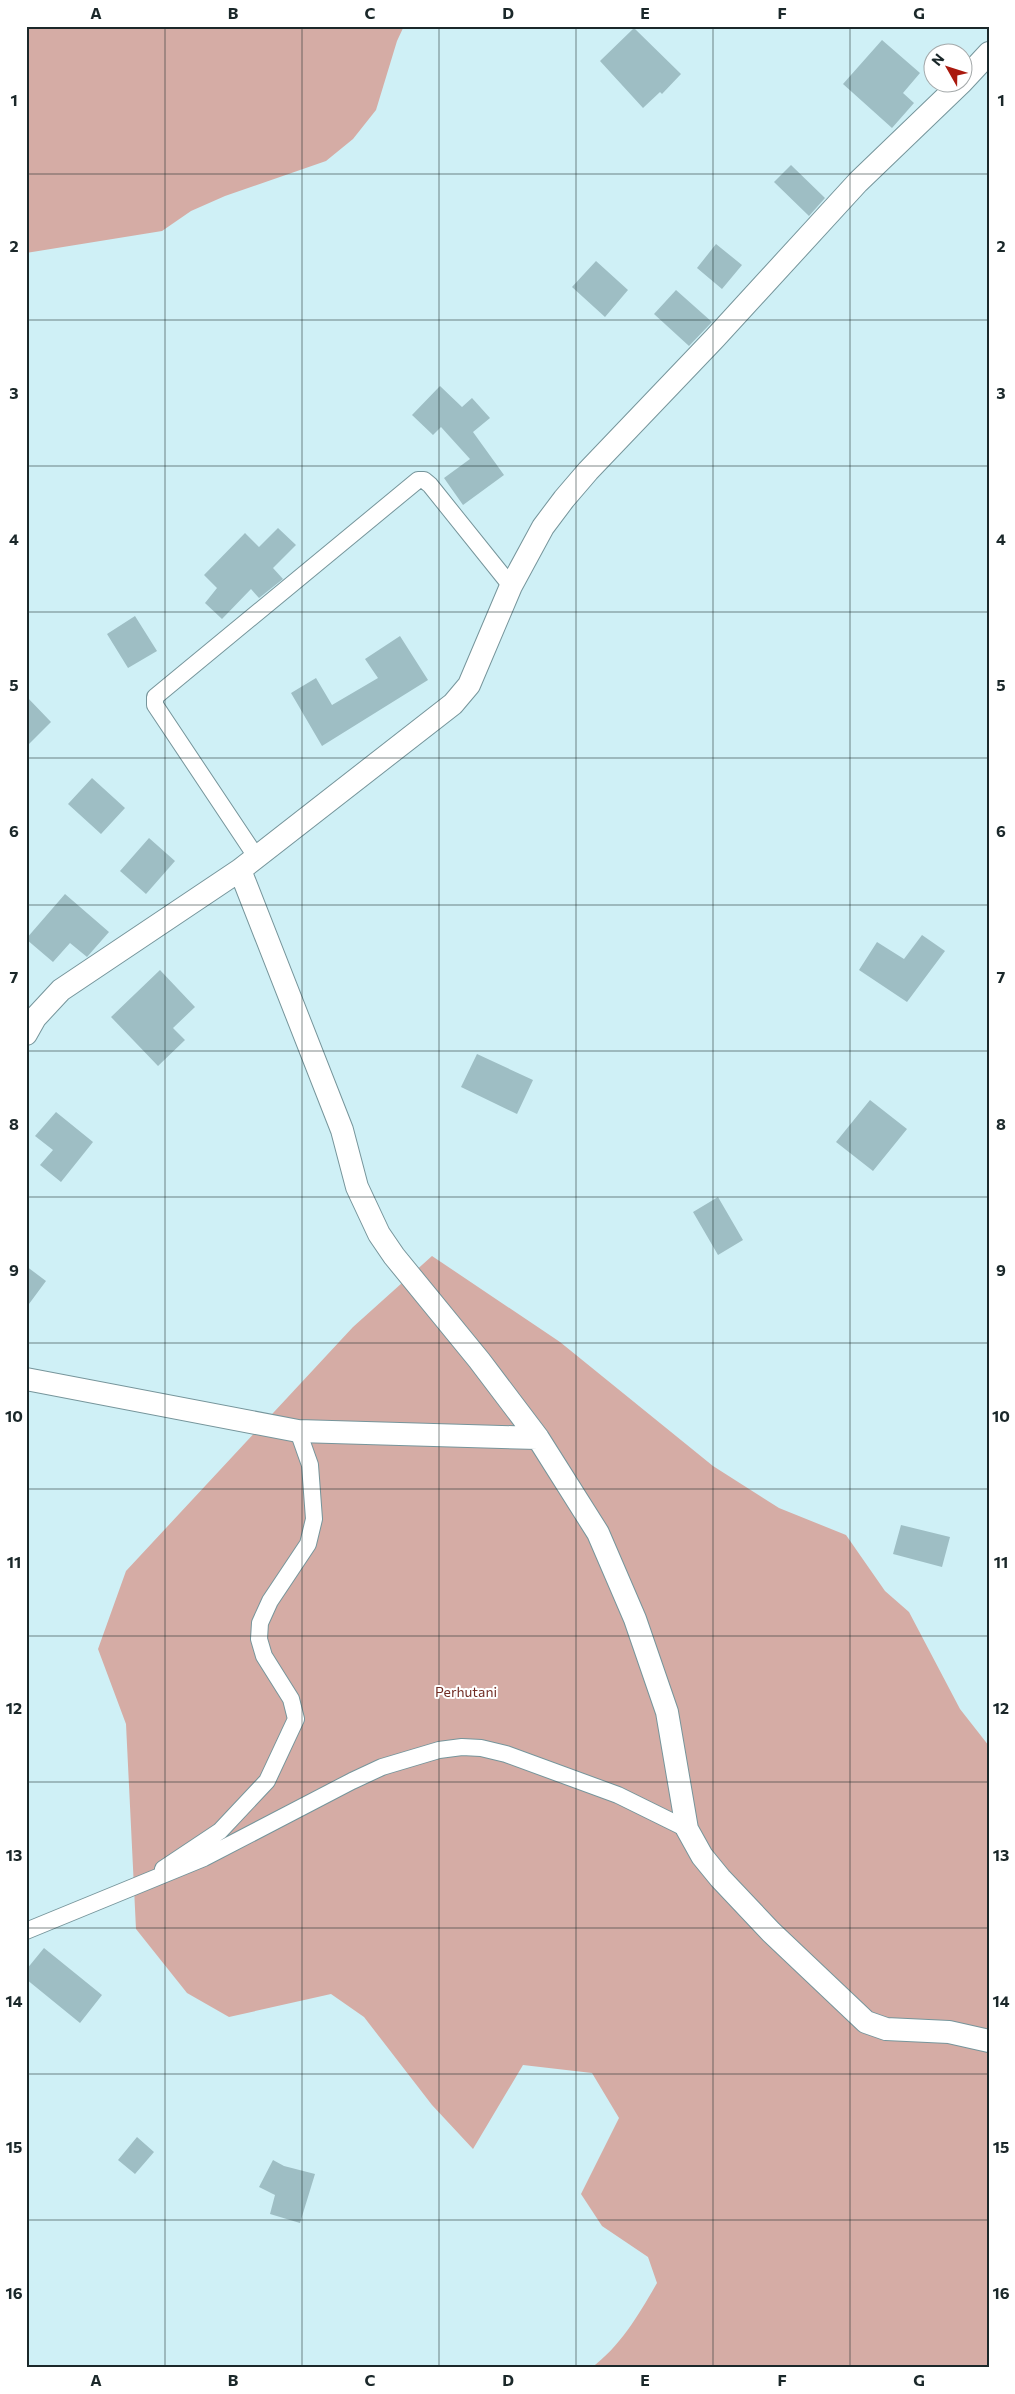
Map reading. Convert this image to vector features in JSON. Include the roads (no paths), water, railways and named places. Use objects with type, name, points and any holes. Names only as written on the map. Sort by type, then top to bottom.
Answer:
[{"type":"street","points":[[972,71],[989,53]]},
{"type":"street","points":[[26,1034],[42,1010],[61,990],[248,864],[453,704],[469,685],[511,586],[543,527],[588,471],[715,338],[858,182],[952,92]]},
{"type":"street","points":[[511,586],[430,485],[424,480],[418,480],[155,697],[155,705],[248,864],[342,1130],[357,1187],[367,1212],[394,1256],[479,1360],[538,1438],[598,1533],[635,1618],[667,1712],[687,1829],[702,1856],[771,1932],[866,2022],[886,2029],[949,2032],[989,2041]]},
{"type":"street","points":[[26,1379],[298,1431],[538,1438]]},
{"type":"street","points":[[146,1883],[175,1860],[220,1831],[267,1781],[296,1719],[292,1699],[264,1656],[259,1639],[260,1623],[270,1601],[308,1544],[314,1519],[310,1465],[298,1431]]},
{"type":"street","points":[[26,1931],[204,1858],[382,1767],[418,1755],[462,1747],[481,1748],[531,1762],[618,1795],[687,1829]]},
{"type":"park label","name":"Perhutani","points":[[466,1692]]}]
